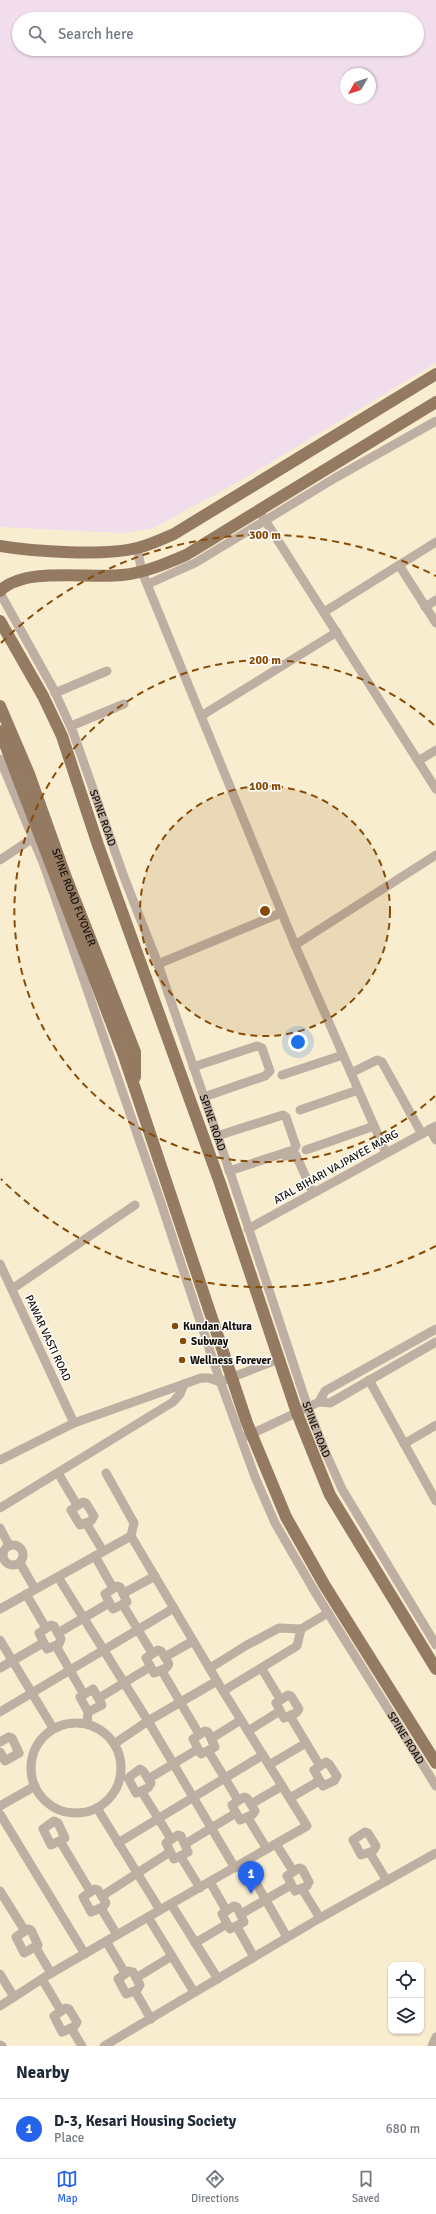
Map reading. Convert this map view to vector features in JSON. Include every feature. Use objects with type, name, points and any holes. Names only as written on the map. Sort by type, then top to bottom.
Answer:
[{"type":"main road","points":[[0,546],[63,551],[114,551],[137,548],[174,534],[436,374]]},
{"type":"main road","points":[[0,592],[9,584],[27,578],[122,575],[142,572],[186,555],[262,515],[436,402]]},
{"type":"main road","name":"SPINE ROAD","points":[[0,620],[43,696],[62,736],[98,845],[220,1183],[279,1359],[302,1411],[330,1495],[436,1669]]},
{"type":"main road","name":"SPINE ROAD FLYOVER","points":[[0,706],[26,768],[65,875],[135,1052],[136,1090]]},
{"type":"main road","name":"SPINE ROAD","points":[[1,738],[136,1090],[233,1377],[246,1437],[286,1517],[325,1586],[436,1763]]},
{"type":"street","points":[[148,584],[195,563],[262,515],[436,421]]},
{"type":"street","points":[[262,515],[436,789]]},
{"type":"street","points":[[324,612],[436,542]]},
{"type":"street","points":[[137,548],[142,572],[281,913],[386,1153]]},
{"type":"street","points":[[399,565],[436,624]]},
{"type":"street","name":"SPINE ROAD","points":[[0,592],[55,693],[71,726],[110,840],[158,964],[230,1173],[302,1411],[342,1489],[434,1639]]},
{"type":"street","points":[[425,607],[436,600]]},
{"type":"street","points":[[201,716],[336,632]]},
{"type":"street","points":[[55,693],[107,671]]},
{"type":"street","points":[[71,726],[124,704]]},
{"type":"street","points":[[418,761],[436,750]]},
{"type":"street","name":"SPINE ROAD","points":[[0,759],[47,872],[161,1203],[220,1382],[246,1437],[275,1523],[328,1613],[436,1786]]},
{"type":"street","points":[[0,860],[33,838]]},
{"type":"street","points":[[295,945],[436,855]]},
{"type":"street","points":[[158,964],[281,913]]},
{"type":"street","points":[[193,1067],[254,1046],[260,1046],[264,1054],[270,1071],[268,1075],[204,1097]]},
{"type":"street","points":[[282,1076],[343,1055]]},
{"type":"street","points":[[350,1073],[376,1060],[382,1062],[422,1134]]},
{"type":"street","points":[[300,1110],[358,1090]]},
{"type":"street","points":[[217,1136],[283,1115],[286,1117],[296,1146],[294,1150],[230,1173]]},
{"type":"street","points":[[308,1146],[373,1123]]},
{"type":"street","points":[[433,1127],[436,1140]]},
{"type":"street","name":"ATAL BIHARI VAJPAYEE MARG","points":[[248,1229],[433,1127]]},
{"type":"street","points":[[230,1173],[293,1154],[298,1157],[313,1194]]},
{"type":"street","points":[[12,1289],[135,1205]]},
{"type":"street","name":"PAWAR VASTI ROAD","points":[[0,1264],[74,1423]]},
{"type":"street","points":[[319,1402],[325,1391],[436,1329]]},
{"type":"street","points":[[246,1437],[319,1402],[330,1403],[436,1342]]},
{"type":"street","points":[[0,1460],[74,1423],[184,1384],[210,1378],[220,1382],[279,1359]]},
{"type":"street","points":[[370,1380],[436,1501]]},
{"type":"street","points":[[0,1508],[173,1402],[180,1394],[184,1384]]},
{"type":"street","points":[[404,1444],[436,1425]]},
{"type":"street","points":[[58,1473],[77,1505]]},
{"type":"street","points":[[0,2006],[51,1973],[307,1826],[223,1691],[131,1536],[134,1523],[106,1473]]},
{"type":"street","points":[[85,1502],[94,1516],[86,1523],[80,1525],[72,1512],[73,1508],[77,1505],[85,1502]]},
{"type":"street","points":[[86,1523],[103,1551]]},
{"type":"street","points":[[0,1528],[9,1545]]},
{"type":"street","points":[[0,1609],[131,1536]]},
{"type":"street","points":[[14,1543],[17,1544],[24,1557],[20,1563],[13,1566],[9,1565],[2,1551],[9,1545],[14,1543]]},
{"type":"street","points":[[95,1556],[113,1588]]},
{"type":"street","points":[[20,1563],[35,1589]]},
{"type":"street","points":[[124,1593],[154,1576]]},
{"type":"street","points":[[58,1577],[148,1721],[234,1868]]},
{"type":"street","points":[[118,1586],[124,1593],[128,1600],[123,1606],[113,1609],[105,1594],[118,1586]]},
{"type":"street","points":[[26,1594],[46,1628]]},
{"type":"street","points":[[58,1633],[109,1603]]},
{"type":"street","points":[[123,1606],[152,1653]]},
{"type":"street","points":[[0,1712],[174,1608]]},
{"type":"street","points":[[210,1668],[247,1645],[279,1628],[301,1629],[328,1613]]},
{"type":"street","points":[[52,1626],[58,1633],[61,1639],[56,1646],[47,1649],[39,1633],[52,1626]]},
{"type":"street","points":[[223,1691],[262,1669],[297,1646],[301,1629]]},
{"type":"street","points":[[0,1640],[54,1728]]},
{"type":"street","points":[[165,1657],[193,1641]]},
{"type":"street","points":[[0,1668],[43,1643]]},
{"type":"street","points":[[56,1646],[83,1693]]},
{"type":"street","points":[[160,1650],[165,1657],[168,1666],[154,1673],[146,1658],[152,1653],[160,1650]]},
{"type":"street","points":[[99,1698],[150,1667]]},
{"type":"street","points":[[262,1669],[280,1699]]},
{"type":"street","points":[[162,1670],[199,1734]]},
{"type":"street","points":[[114,1744],[148,1721],[217,1681]]},
{"type":"street","points":[[87,1724],[88,1712],[80,1699],[83,1693],[93,1689],[102,1705],[88,1712]]},
{"type":"street","points":[[288,1695],[291,1696],[299,1709],[296,1713],[284,1718],[276,1703],[280,1699],[288,1695]]},
{"type":"street","points":[[248,1731],[280,1711]]},
{"type":"street","points":[[290,1716],[320,1766]]},
{"type":"street","points":[[212,1738],[241,1720]]},
{"type":"street","points":[[54,1728],[42,1737],[35,1748],[32,1758],[31,1773],[35,1786],[45,1800],[60,1810],[71,1813],[83,1812],[97,1808],[107,1800],[124,1777],[140,1769],[143,1771],[150,1786],[142,1792],[135,1792],[124,1777],[120,1758],[114,1744],[105,1733],[87,1724],[79,1722],[65,1724],[54,1728]]},
{"type":"street","points":[[206,1731],[212,1738],[215,1747],[209,1752],[201,1754],[193,1739],[206,1731]]},
{"type":"street","points":[[1,1740],[9,1737],[12,1738],[19,1754]]},
{"type":"street","points":[[269,1765],[306,1743]]},
{"type":"street","points":[[148,1780],[198,1749]]},
{"type":"street","points":[[0,1752],[5,1760],[19,1754],[32,1758]]},
{"type":"street","points":[[209,1752],[238,1800]]},
{"type":"street","points":[[118,1842],[263,1755]]},
{"type":"street","points":[[328,1762],[337,1776],[334,1781],[325,1786],[323,1786],[319,1781],[314,1770],[328,1762]]},
{"type":"street","points":[[290,1798],[319,1781]]},
{"type":"street","points":[[0,1806],[35,1786]]},
{"type":"street","points":[[251,1804],[282,1786]]},
{"type":"street","points":[[142,1792],[172,1839]]},
{"type":"street","points":[[246,1797],[251,1804],[254,1813],[248,1818],[240,1820],[232,1805],[238,1800],[246,1797]]},
{"type":"street","points":[[97,1808],[160,1910]]},
{"type":"street","points":[[56,1822],[65,1835],[60,1841],[51,1845],[43,1832],[44,1827],[56,1822],[60,1810]]},
{"type":"street","points":[[185,1844],[236,1813]]},
{"type":"street","points":[[0,1814],[85,1954]]},
{"type":"street","points":[[248,1818],[267,1849]]},
{"type":"street","points":[[180,1836],[185,1844],[188,1852],[181,1857],[174,1859],[166,1843],[180,1836]]},
{"type":"street","points":[[60,1841],[90,1891]]},
{"type":"street","points":[[276,1844],[293,1871]]},
{"type":"street","points":[[102,1896],[170,1852]]},
{"type":"street","points":[[104,2046],[320,1918],[436,1852]]},
{"type":"street","points":[[370,1853],[387,1881]]},
{"type":"street","points":[[181,1857],[200,1888]]},
{"type":"street","points":[[244,1862],[288,1937]]},
{"type":"street","points":[[298,1868],[302,1869],[310,1882],[302,1889],[295,1891],[287,1876],[293,1871],[298,1868]]},
{"type":"street","points":[[210,1882],[226,1910]]},
{"type":"street","points":[[241,1914],[291,1884]]},
{"type":"street","points":[[96,1889],[102,1896],[106,1903],[94,1912],[90,1911],[83,1897],[90,1891],[96,1889]]},
{"type":"street","points":[[302,1889],[320,1918]]},
{"type":"street","points":[[0,1891],[3,1904],[25,1931]]},
{"type":"street","points":[[171,1904],[218,1979]]},
{"type":"street","points":[[235,1906],[241,1914],[244,1922],[237,1927],[230,1929],[222,1914],[226,1910],[235,1906]]},
{"type":"street","points":[[101,1908],[117,1935]]},
{"type":"street","points":[[148,1917],[194,1992]]},
{"type":"street","points":[[195,1943],[227,1924]]},
{"type":"street","points":[[237,1927],[254,1957]]},
{"type":"street","points":[[31,1930],[39,1943],[36,1948],[27,1953],[23,1951],[16,1937],[25,1931],[31,1930]]},
{"type":"street","points":[[106,1941],[125,1973]]},
{"type":"street","points":[[36,1948],[51,1973]]},
{"type":"street","points":[[136,1978],[172,1956]]},
{"type":"street","points":[[131,1971],[136,1978],[140,1985],[135,1991],[128,1994],[124,1993],[118,1979],[125,1973],[131,1971]]},
{"type":"street","points":[[0,1974],[14,1998]]},
{"type":"street","points":[[42,1979],[61,2011]]},
{"type":"street","points":[[135,1991],[151,2018]]},
{"type":"street","points":[[66,2008],[69,2009],[77,2022],[71,2028],[65,2032],[61,2030],[54,2016],[66,2008]]},
{"type":"street","points":[[71,2028],[82,2046]]},
{"type":"street","points":[[432,2046],[436,2037]]},
{"type":"shaded area","points":[[0,0],[436,0],[436,363],[240,481],[153,528],[123,533],[0,527]]},
{"type":"place","name":"Kundan Altura","points":[[175,1326]]},
{"type":"place","name":"Subway","points":[[183,1341]]},
{"type":"place","name":"Wellness Forever","points":[[182,1360]]},
{"type":"place","name":"D-3, Kesari Housing Society","points":[[251,1894]]}]
